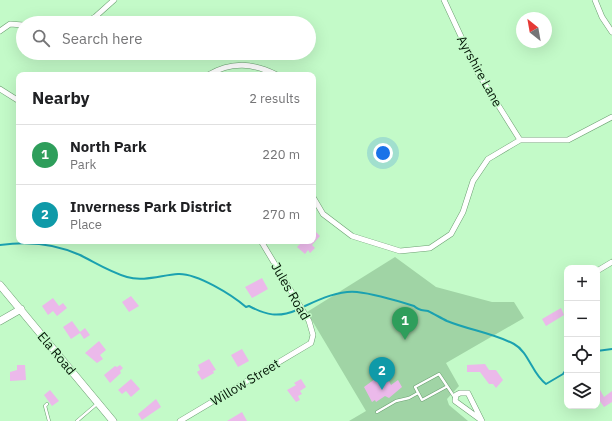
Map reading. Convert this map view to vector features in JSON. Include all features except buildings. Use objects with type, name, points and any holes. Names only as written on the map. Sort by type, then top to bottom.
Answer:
[{"type":"main road","name":"Ela Road","points":[[0,285],[113,421]]},
{"type":"main road","points":[[0,321],[20,309]]},
{"type":"street","points":[[97,16],[114,0]]},
{"type":"street","name":"Ayrshire Lane","points":[[444,0],[478,73],[520,140]]},
{"type":"street","points":[[595,0],[602,17],[612,32]]},
{"type":"street","points":[[0,31],[10,24],[16,24]]},
{"type":"street","points":[[214,72],[227,66],[244,65],[260,67],[271,72]]},
{"type":"street","points":[[0,89],[16,99]]},
{"type":"street","points":[[316,202],[323,214],[352,236],[400,251],[430,248],[451,234],[463,212],[473,181],[488,159],[520,140],[568,140],[612,117]]},
{"type":"street","name":"Jules Road","points":[[263,244],[309,321],[313,335],[311,343]]},
{"type":"street","points":[[600,269],[612,262]]},
{"type":"street","name":"Willow Street","points":[[180,421],[311,343]]},
{"type":"street","points":[[460,393],[468,393],[482,420],[460,406],[455,401],[455,398],[460,393]]},
{"type":"lane","points":[[446,387],[422,400],[415,387],[439,374],[446,387],[455,398]]},
{"type":"lane","points":[[377,412],[396,401],[409,398],[418,393]]},
{"type":"lane","points":[[77,421],[98,403]]},
{"type":"lane","points":[[47,404],[45,406],[49,421]]},
{"type":"green space","points":[[395,257],[436,287],[492,302],[514,302],[524,318],[446,363],[459,386],[447,399],[449,405],[468,421],[349,421],[366,411],[307,312]]},
{"type":"waterway","points":[[0,245],[16,243]]},
{"type":"waterway","points":[[40,244],[70,251],[115,273],[127,277],[146,279],[178,274],[195,277],[214,286],[246,307],[249,306],[261,312],[278,315],[297,310]]},
{"type":"waterway","points":[[305,306],[344,292],[357,292],[393,299],[414,306],[419,310],[428,311],[447,321],[498,337],[514,344],[523,352],[537,375],[546,384],[564,372]]},
{"type":"waterway","points":[[600,351],[612,349]]},
{"type":"place","name":"North Park","points":[[405,340]]},
{"type":"place","name":"Inverness Park District","points":[[382,390]]}]
